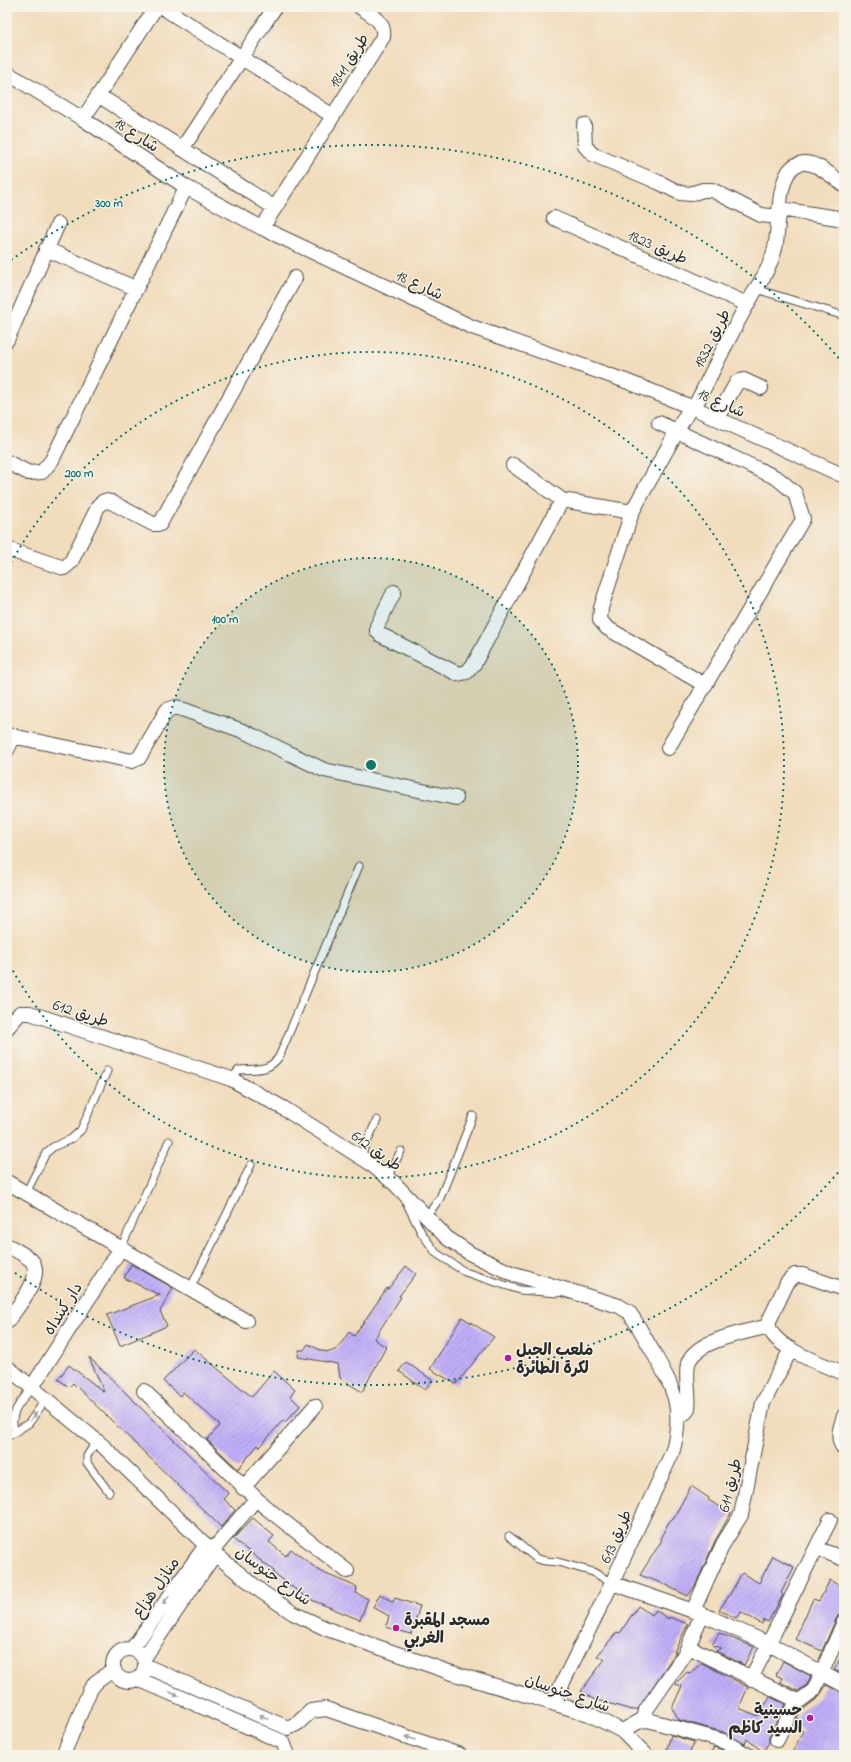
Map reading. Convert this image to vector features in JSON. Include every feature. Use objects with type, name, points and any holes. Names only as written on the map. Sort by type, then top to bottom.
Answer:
[{"type":"street","points":[[83,119],[156,7]]},
{"type":"street","points":[[162,7],[333,116]]},
{"type":"street","points":[[182,148],[275,7]]},
{"type":"street","name":"طريق 1841","points":[[262,228],[383,37],[382,26],[379,21],[360,7]]},
{"type":"street","name":"شارع 18","points":[[8,76],[83,119],[186,187],[262,228],[472,327],[692,407],[844,476]]},
{"type":"street","points":[[98,95],[275,208]]},
{"type":"street","points":[[584,125],[585,146],[592,154],[680,193],[690,194],[703,190],[712,190],[761,215],[779,213],[844,219]]},
{"type":"street","name":"طريق 1832","points":[[705,685],[607,628],[600,620],[601,608],[632,512],[692,407],[773,257],[779,213],[787,174],[797,165],[810,163],[844,185]]},
{"type":"street","points":[[7,462],[29,473],[42,472],[52,460],[135,288],[186,187]]},
{"type":"street","name":"طريق 1823","points":[[554,218],[747,304]]},
{"type":"street","points":[[7,340],[58,224]]},
{"type":"street","points":[[46,249],[135,288]]},
{"type":"street","points":[[7,549],[64,568],[71,562],[99,504],[104,501],[111,502],[153,524],[160,524],[295,278]]},
{"type":"street","points":[[717,418],[737,382],[744,380],[761,388]]},
{"type":"street","points":[[659,423],[777,478],[795,493],[804,519],[668,748]]},
{"type":"street","points":[[513,464],[562,500],[632,512]]},
{"type":"street","points":[[394,592],[377,626],[377,631],[381,635],[458,674],[467,672],[474,664],[562,500]]},
{"type":"street","points":[[7,750],[10,735],[132,761],[139,758],[168,710],[176,707],[243,731],[324,770],[456,798]]},
{"type":"street","name":"طريق 612","points":[[7,1028],[20,1013],[30,1013],[231,1079],[283,1108],[360,1157],[387,1177],[447,1238],[484,1262],[511,1273],[619,1306],[628,1312],[667,1377]]},
{"type":"street","points":[[7,1182],[246,1321]]},
{"type":"street","points":[[7,1245],[31,1261],[36,1271],[34,1282],[7,1322]]},
{"type":"street","name":"دار كينداه","points":[[32,1387],[121,1248]]},
{"type":"street","points":[[844,1290],[802,1275],[795,1275],[787,1283],[770,1316],[769,1326],[774,1335],[791,1349],[801,1355],[844,1373]]},
{"type":"street","points":[[678,1417],[688,1408],[687,1367],[690,1357],[697,1351],[716,1341],[769,1326]]},
{"type":"street","name":"طريق 611","points":[[644,1720],[646,1710],[689,1647],[697,1612],[723,1544],[743,1509],[761,1412],[772,1384],[791,1349]]},
{"type":"street","name":"شارع جنوسان","points":[[7,1367],[97,1440],[211,1550],[277,1603],[327,1629],[449,1672],[589,1714],[622,1731],[646,1755]]},
{"type":"street","name":"طريق 613","points":[[553,1702],[612,1583],[672,1453],[676,1438],[678,1417],[674,1393],[667,1377]]},
{"type":"street","points":[[144,1391],[243,1488],[346,1571]]},
{"type":"street","points":[[243,1488],[315,1406]]},
{"type":"street","points":[[844,1416],[839,1435],[840,1444],[844,1449]]},
{"type":"street","points":[[211,1550],[256,1499]]},
{"type":"street","points":[[752,1679],[830,1520]]},
{"type":"street","points":[[816,1548],[844,1559]]},
{"type":"street","name":"منازل هزاع","points":[[132,1649],[211,1550]]},
{"type":"street","name":"منازل هزاع","points":[[145,1662],[211,1550]]},
{"type":"street","points":[[612,1583],[697,1612],[769,1644],[844,1686]]},
{"type":"street","points":[[777,1740],[798,1701],[814,1690],[822,1675],[844,1622]]},
{"type":"street","points":[[689,1647],[798,1701]]},
{"type":"street","points":[[145,1662],[142,1675],[138,1678],[128,1681],[123,1680],[115,1674],[114,1659],[117,1654],[125,1649],[132,1649],[140,1652],[145,1662],[288,1728]]},
{"type":"street","points":[[63,1755],[90,1690],[96,1682],[114,1669]]},
{"type":"street","points":[[138,1678],[283,1742]]},
{"type":"street","points":[[288,1755],[283,1742],[288,1728],[298,1723],[311,1711],[326,1709],[460,1755]]},
{"type":"street","points":[[622,1731],[644,1720],[652,1720],[723,1741],[748,1755]]},
{"type":"lane","points":[[756,289],[838,314]]},
{"type":"lane","points":[[231,1079],[239,1070],[261,1069],[273,1065],[279,1057],[359,866]]},
{"type":"lane","points":[[26,1192],[46,1153],[53,1147],[72,1139],[81,1130],[107,1071]]},
{"type":"lane","points":[[426,1217],[440,1198],[474,1116]]},
{"type":"lane","points":[[360,1157],[377,1120]]},
{"type":"lane","points":[[121,1248],[169,1141]]},
{"type":"lane","points":[[387,1177],[401,1151]]},
{"type":"lane","points":[[190,1289],[251,1165]]},
{"type":"lane","points":[[400,1190],[421,1232],[436,1253],[466,1272],[493,1283],[520,1290],[582,1294]]},
{"type":"lane","points":[[15,1431],[12,1422],[13,1414],[32,1387]]},
{"type":"lane","points":[[7,1437],[29,1423],[46,1399]]},
{"type":"lane","points":[[97,1440],[87,1456],[87,1463],[109,1492]]},
{"type":"lane","points":[[509,1536],[537,1558],[546,1561],[558,1562],[593,1572],[612,1583]]},
{"type":"building","points":[[131,1264],[173,1288],[160,1311],[167,1326],[120,1346],[107,1315],[160,1295],[124,1278]]},
{"type":"building","points":[[406,1266],[416,1274],[399,1296],[401,1297],[374,1339],[386,1347],[362,1392],[340,1378],[338,1364],[298,1357],[299,1350],[304,1350],[308,1344],[322,1351],[330,1352],[337,1349],[349,1332],[354,1336],[387,1288],[388,1289]]},
{"type":"building","points":[[462,1317],[494,1337],[456,1384],[430,1369]]},
{"type":"building","points":[[194,1349],[252,1397],[274,1371],[295,1390],[290,1396],[300,1406],[285,1422],[283,1420],[260,1447],[258,1445],[238,1469],[207,1440],[220,1425],[183,1392],[180,1396],[163,1381]]},
{"type":"building","points":[[89,1357],[229,1494],[224,1499],[235,1510],[221,1527],[73,1383],[69,1387],[58,1379],[69,1365],[104,1392]]},
{"type":"building","points":[[406,1362],[432,1380],[425,1390],[399,1371]]},
{"type":"building","points":[[691,1486],[709,1498],[708,1500],[731,1513],[715,1541],[696,1584],[688,1596],[669,1586],[640,1575],[662,1540],[660,1539],[669,1522],[674,1517]]},
{"type":"building","points":[[253,1518],[274,1536],[269,1542],[286,1556],[291,1549],[321,1572],[357,1587],[356,1593],[368,1599],[360,1620],[307,1598],[273,1573],[274,1571],[233,1539]]},
{"type":"building","points":[[773,1556],[794,1567],[781,1593],[783,1595],[768,1622],[764,1620],[762,1624],[741,1612],[736,1618],[719,1610],[742,1573],[759,1583]]},
{"type":"building","points":[[830,1580],[844,1589],[844,1612],[841,1611],[836,1619],[822,1651],[795,1639],[813,1599],[819,1601]]},
{"type":"building","points":[[380,1594],[393,1602],[395,1598],[420,1606],[411,1634],[386,1627],[389,1616],[373,1607]]},
{"type":"building","points":[[638,1606],[652,1615],[656,1610],[668,1619],[669,1617],[688,1624],[674,1652],[676,1652],[638,1709],[632,1710],[593,1699],[581,1691],[605,1659],[597,1656],[617,1632],[620,1633]]},
{"type":"building","points":[[719,1633],[754,1647],[744,1665],[716,1651],[721,1648],[712,1645]]},
{"type":"building","points":[[844,1651],[844,1675],[834,1670]]},
{"type":"building","points":[[783,1661],[811,1676],[807,1685],[798,1691],[780,1682],[782,1678],[776,1675]]},
{"type":"building","points":[[702,1663],[748,1687],[739,1708],[758,1716],[770,1697],[785,1704],[769,1736],[769,1742],[763,1752],[747,1739],[745,1744],[723,1732],[679,1720],[672,1708],[682,1686],[675,1684],[687,1672],[690,1673]]},
{"type":"building","points":[[826,1685],[844,1693],[844,1755],[791,1755],[803,1731],[794,1725],[801,1711],[819,1697]]},
{"type":"building","points":[[671,1735],[694,1742],[689,1755],[665,1755]]},
{"type":"building","points":[[714,1747],[720,1749],[728,1754],[709,1755]]},
{"type":"place","name":"ملعب الجبل لكرة الطائرة","points":[[508,1358]]},
{"type":"place","name":"مسجد المقبرة الغربي","points":[[396,1628]]},
{"type":"place","name":"حسينية السيد كاظم","points":[[810,1718]]}]
